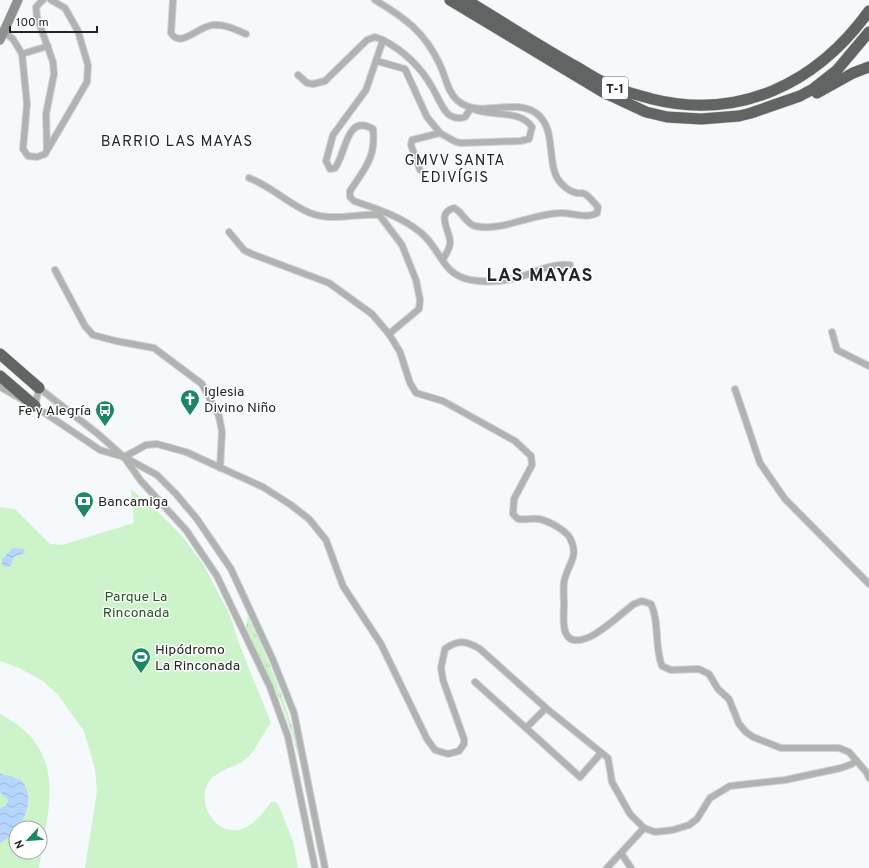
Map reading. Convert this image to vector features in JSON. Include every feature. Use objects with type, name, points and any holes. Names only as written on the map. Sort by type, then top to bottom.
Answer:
[{"type":"highway","name":"T-1","points":[[450,0],[603,92],[646,112],[667,116],[701,118],[751,113],[800,96],[825,80],[849,56],[869,32]]},
{"type":"highway","name":"T-1","points":[[466,0],[568,62],[611,86],[659,101],[704,106],[747,100],[784,86],[816,66],[851,34],[869,11]]},
{"type":"highway","points":[[751,113],[760,115],[772,113],[803,102],[853,73],[869,67]]},
{"type":"highway","points":[[0,354],[39,388]]},
{"type":"highway","points":[[0,376],[35,406]]},
{"type":"street","points":[[18,0],[2,36],[14,39],[22,54],[27,104],[23,149],[28,156],[37,157],[45,154],[87,82],[88,65],[78,31],[65,8],[52,0]]},
{"type":"street","points":[[43,0],[36,7],[37,17],[53,62],[54,74],[46,114],[47,150]]},
{"type":"street","points":[[173,0],[172,33],[174,37],[188,37],[201,27],[211,25],[225,25],[246,34]]},
{"type":"street","points":[[375,0],[396,12],[415,27],[431,46],[453,95],[459,102],[479,112],[496,113],[525,120],[532,127],[531,137],[525,140],[456,142],[440,133],[427,117],[406,69],[377,61]]},
{"type":"street","points":[[298,75],[308,84],[325,81],[368,40],[375,38],[397,47],[415,63],[428,80],[447,113],[458,119],[466,117],[471,108]]},
{"type":"street","points":[[383,40],[366,90],[333,134],[326,161],[330,168],[334,168],[338,164],[347,139],[355,127],[363,124],[373,129],[375,144],[372,154],[350,191],[350,197],[354,201],[390,213],[416,229],[443,259],[447,268],[453,274],[471,280],[492,281],[512,279],[545,267],[570,265]]},
{"type":"street","points":[[22,54],[48,46]]},
{"type":"street","points":[[443,259],[450,242],[444,220],[446,213],[454,208],[459,210],[469,223],[474,226],[492,227],[560,213],[592,216],[597,213],[598,207],[585,193],[571,191],[560,183],[555,174],[546,126],[537,114],[524,108],[509,106],[471,108]]},
{"type":"street","points":[[420,170],[411,145],[412,140],[440,133]]},
{"type":"street","points":[[249,178],[269,187],[311,213],[341,218],[363,213],[380,215]]},
{"type":"street","points":[[374,208],[402,245],[416,280],[420,300],[419,309],[390,334]]},
{"type":"street","points":[[229,232],[244,250],[329,283],[372,314],[390,334],[400,352],[410,383],[416,393],[443,401],[515,441],[531,456],[532,465],[514,499],[514,514],[518,519],[539,519],[565,532],[570,538],[574,557],[564,580],[562,620],[565,631],[570,638],[576,640],[587,638],[634,604],[642,601],[651,604],[655,614],[658,657],[662,666],[671,670],[699,669],[709,674],[718,689],[729,699],[739,724],[746,732],[781,748],[839,748],[849,752],[869,778]]},
{"type":"street","points":[[55,270],[85,326],[94,334],[116,341],[148,345],[202,384],[219,416],[222,432],[220,468]]},
{"type":"street","points":[[832,332],[837,350],[869,366]]},
{"type":"street","points":[[0,387],[14,397],[35,406],[100,450],[124,458],[157,475],[176,494],[197,519],[231,569],[273,660],[294,713],[325,868]]},
{"type":"street","points":[[35,406],[39,388],[98,434],[124,458],[141,481],[186,530],[217,576],[270,687],[288,737],[315,868]]},
{"type":"street","points":[[735,389],[760,463],[786,499],[869,584]]},
{"type":"street","points":[[124,458],[146,445],[157,444],[186,452],[263,488],[291,505],[320,530],[331,550],[343,586],[380,644],[423,732],[435,750],[448,754],[454,753],[460,751],[464,744],[464,733],[445,686],[441,668],[444,649],[459,641],[470,643],[480,649],[546,708],[602,753],[610,762],[612,782],[630,814],[644,828],[655,832],[673,830],[690,825],[697,819],[710,798],[730,786],[786,780],[820,773],[841,768],[852,764],[856,760]]},
{"type":"street","points":[[475,682],[580,777],[602,753]]},
{"type":"street","points":[[526,728],[546,708]]},
{"type":"street","points":[[607,868],[644,828]]},
{"type":"street","points":[[621,853],[631,868]]},
{"type":"green space","name":"Hipódromo La Rinconada","points":[[131,489],[157,511],[182,536],[203,564],[229,613],[240,646],[271,723],[247,758],[242,762],[218,773],[209,782],[206,788],[205,796],[205,804],[208,812],[218,825],[225,829],[242,829],[255,821],[271,802],[276,802],[293,841],[298,868],[85,868],[97,791],[95,769],[84,731],[58,695],[43,681],[19,668],[0,661],[0,507],[15,509],[50,544],[62,545],[134,523]]},
{"type":"green space","points":[[248,616],[275,677],[289,717],[305,782],[294,740],[281,702],[246,627]]},
{"type":"green space","points":[[0,714],[22,728],[37,744],[45,762],[49,781],[47,820],[8,820],[8,860],[40,860],[39,868],[0,868]]},
{"type":"water","points":[[13,548],[24,549],[25,553],[14,557],[11,566],[5,567],[2,564],[2,559]]},
{"type":"water","points":[[0,773],[21,780],[26,788],[28,806],[22,820],[8,820],[8,838],[0,843],[0,808],[6,806],[8,800],[0,792]]},
{"type":"place","name":"Iglesia Divino Niño","points":[[190,416]]},
{"type":"place","name":"Fe y Alegría","points":[[105,427]]},
{"type":"place","name":"Bancamiga","points":[[84,518]]},
{"type":"place","name":"Hipódromo La Rinconada","points":[[141,674]]},
{"type":"district","name":"BARRIO LAS MAYAS","points":[[177,141]]},
{"type":"district","name":"GMVV SANTA EDIVÍGIS","points":[[455,168]]},
{"type":"district","name":"LAS MAYAS","points":[[540,275]]},
{"type":"park label","name":"Parque La Rinconada","points":[[136,604]]}]
